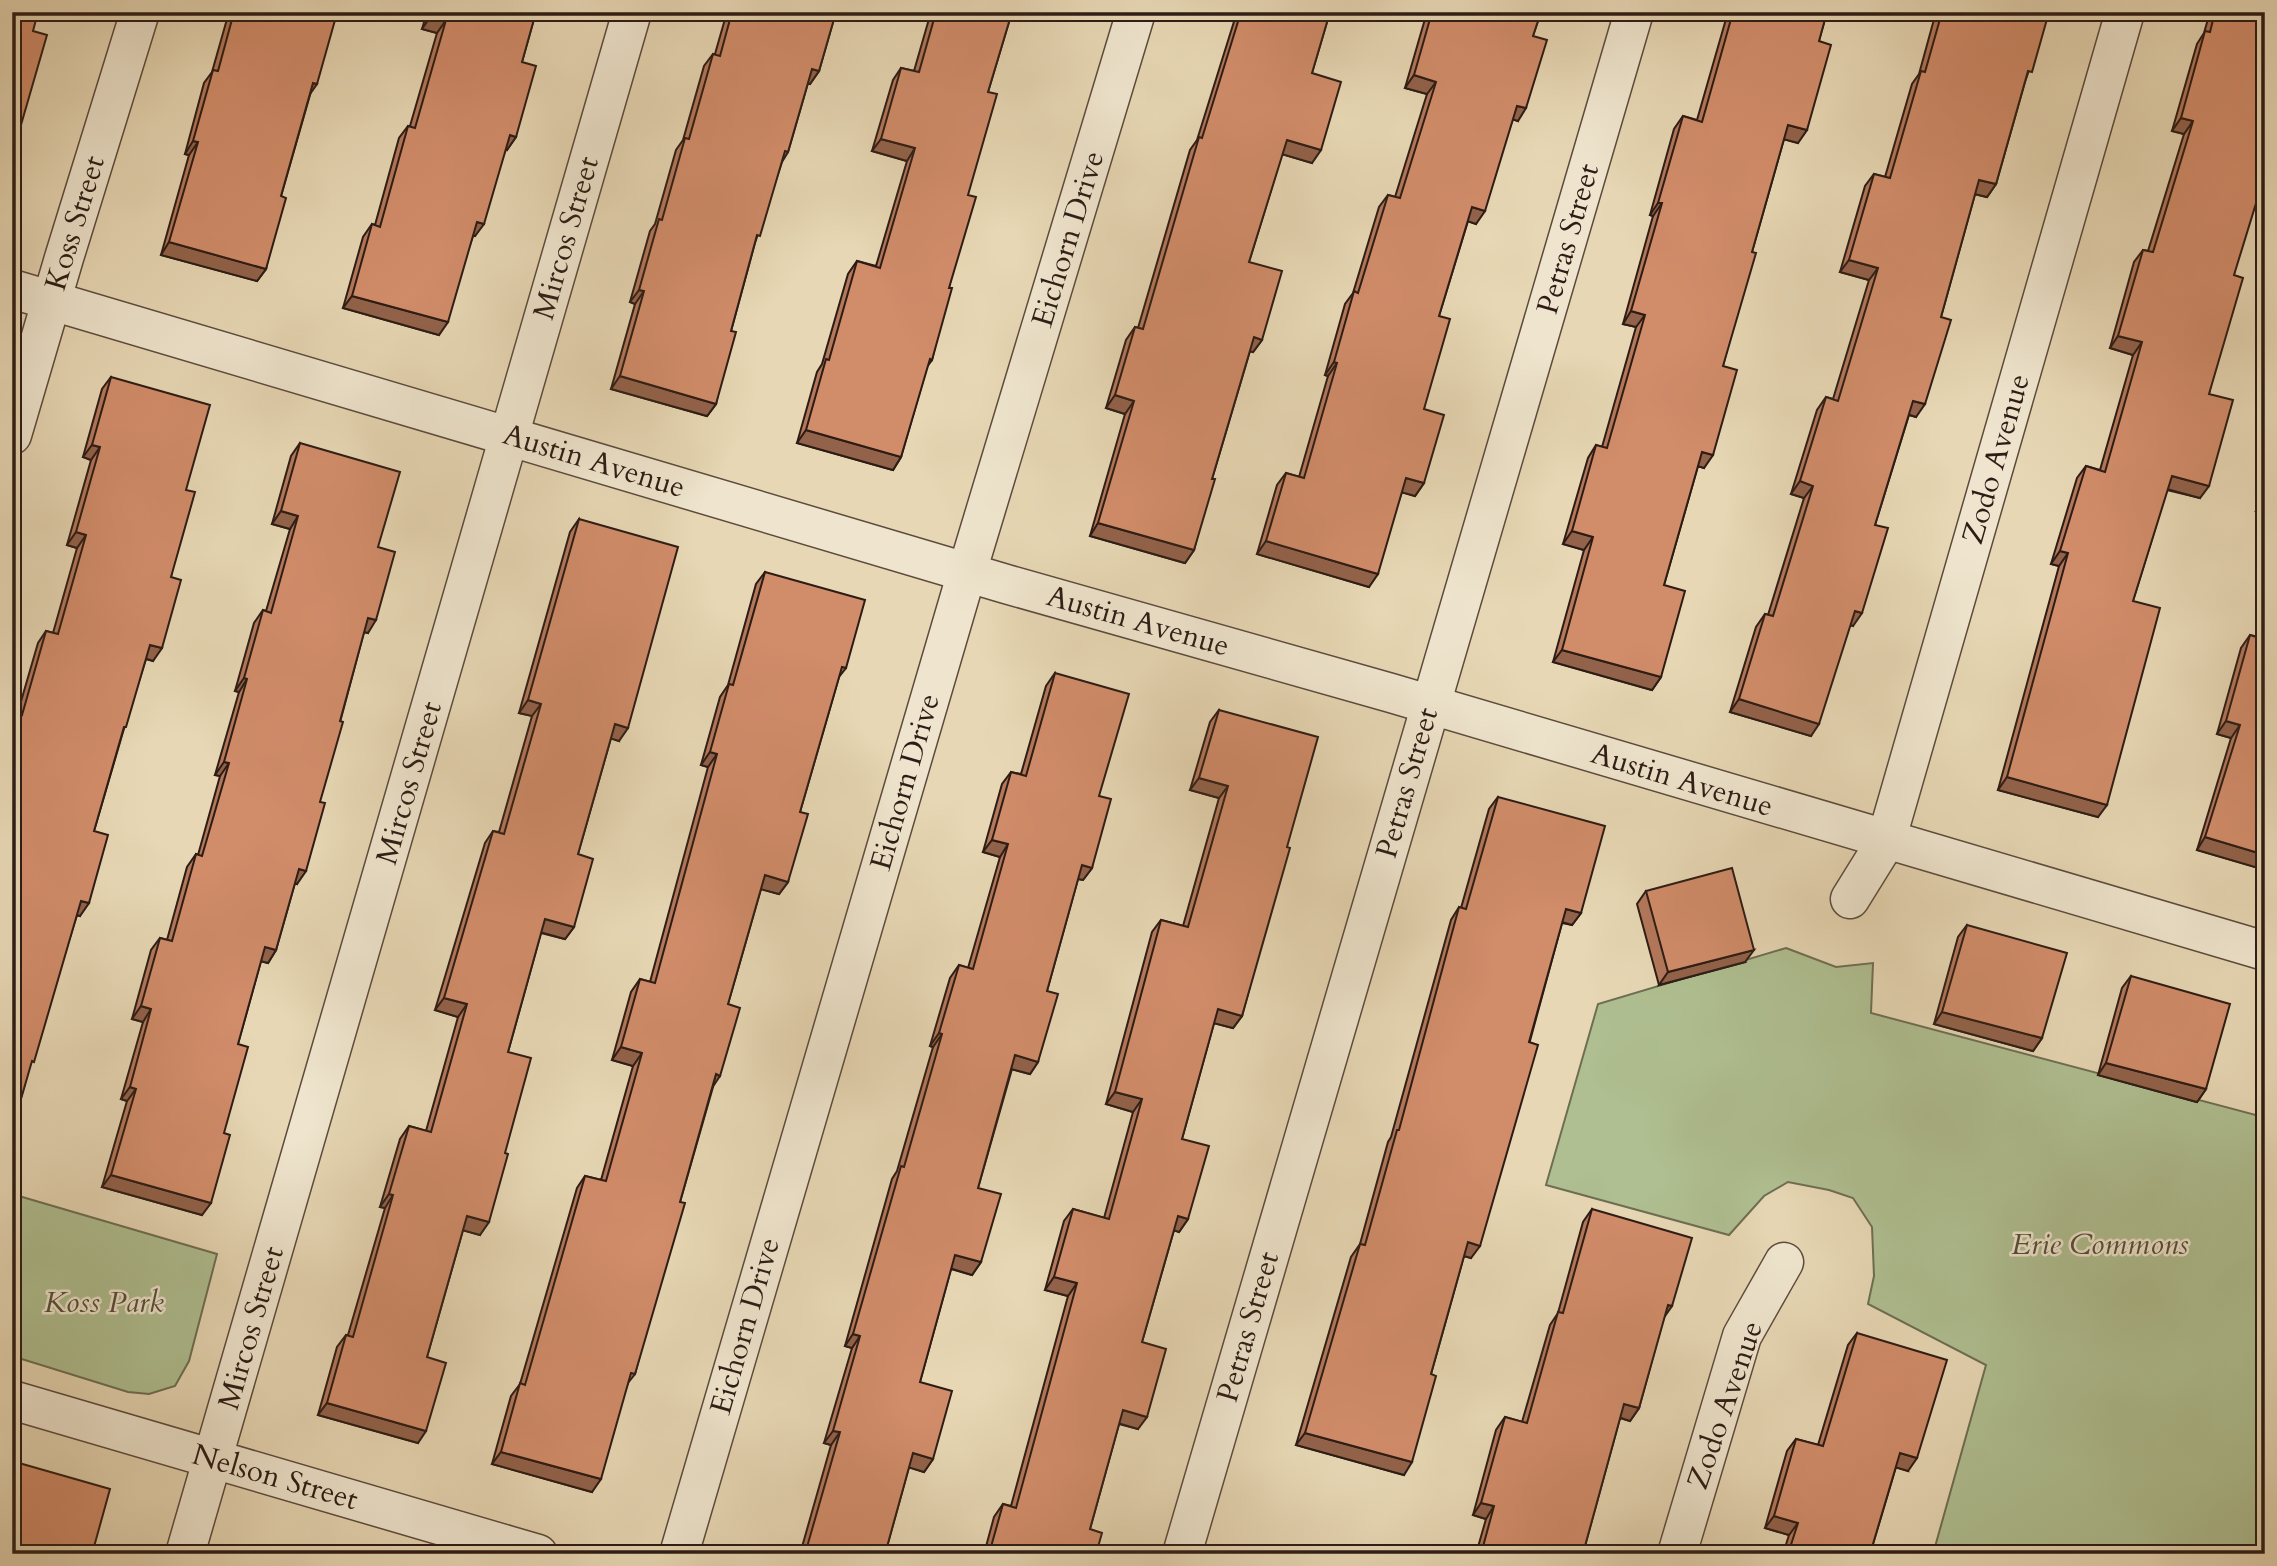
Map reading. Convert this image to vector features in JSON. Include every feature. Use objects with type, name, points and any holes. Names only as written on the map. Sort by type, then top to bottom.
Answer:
[{"type":"street","name":"Koss Street","points":[[12,436],[140,12]]},
{"type":"street","name":"Mircos Street","points":[[186,1554],[632,12]]},
{"type":"street","name":"Eichorn Drive","points":[[679,1554],[967,572],[1136,12]]},
{"type":"street","name":"Petras Street","points":[[1182,1554],[1634,12]]},
{"type":"street","name":"Zodo Avenue","points":[[1850,899],[1886,841],[2125,12]]},
{"type":"street","name":"Austin Avenue","points":[[12,289],[967,572],[1430,705],[2265,951]]},
{"type":"street","name":"Zodo Avenue","points":[[1677,1554],[1742,1336],[1784,1262]]},
{"type":"street","name":"Nelson Street","points":[[12,1400],[538,1554]]},
{"type":"green space","name":"Erie Commons","points":[[1786,948],[1836,967],[1873,963],[1871,1013],[2263,1117],[2265,1115],[2265,1554],[1933,1554],[1986,1365],[1868,1304],[1874,1276],[1872,1227],[1853,1198],[1788,1182],[1764,1196],[1729,1235],[1546,1185],[1598,1004]]},
{"type":"green space","name":"Koss Park","points":[[12,1194],[217,1254],[189,1361],[175,1386],[149,1394],[128,1392],[12,1356]]},
{"type":"building","points":[[12,12],[38,12],[33,31],[47,35],[12,156]]},
{"type":"building","points":[[234,12],[337,13],[317,84],[313,83],[281,196],[286,198],[266,269],[169,242],[198,142],[193,141],[213,70],[218,71]]},
{"type":"building","points":[[432,12],[536,12],[522,62],[536,66],[516,137],[510,135],[484,224],[477,222],[448,322],[352,296],[372,224],[380,227],[408,126],[415,128],[446,20],[431,16]]},
{"type":"building","points":[[732,12],[836,12],[819,71],[812,69],[788,152],[785,151],[760,236],[757,235],[731,331],[736,332],[716,404],[620,376],[644,291],[639,290],[659,219],[662,220],[685,138],[689,139],[713,54],[720,56]]},
{"type":"building","points":[[936,12],[1012,12],[988,92],[997,94],[968,195],[976,197],[949,288],[952,288],[932,360],[930,359],[901,457],[806,430],[857,261],[880,268],[915,148],[881,139],[901,68],[919,72]]},
{"type":"building","points":[[1241,12],[1330,12],[1312,73],[1341,82],[1321,150],[1287,140],[1249,262],[1282,271],[1262,340],[1254,337],[1194,550],[1098,523],[1134,401],[1115,395],[1135,327],[1143,329],[1199,137],[1202,138]]},
{"type":"building","points":[[1432,12],[1541,12],[1533,36],[1547,40],[1526,108],[1517,106],[1485,211],[1472,207],[1439,316],[1450,319],[1424,409],[1444,415],[1424,483],[1406,478],[1378,574],[1266,541],[1286,473],[1304,478],[1337,363],[1334,362],[1354,291],[1358,293],[1388,195],[1400,198],[1436,82],[1414,75]]},
{"type":"building","points":[[1733,12],[1827,12],[1819,41],[1831,45],[1807,130],[1788,125],[1752,252],[1756,253],[1723,366],[1737,370],[1713,455],[1702,452],[1664,585],[1685,591],[1661,677],[1562,650],[1593,537],[1572,531],[1596,445],[1607,448],[1645,315],[1631,311],[1662,203],[1658,203],[1683,116],[1702,122]]},
{"type":"building","points":[[1942,12],[2049,12],[2032,72],[2028,71],[1996,184],[1979,180],[1941,317],[1951,320],[1925,404],[1913,401],[1875,525],[1888,528],[1862,613],[1855,611],[1819,724],[1739,699],[1765,614],[1773,616],[1813,486],[1800,481],[1826,397],[1838,401],[1878,268],[1849,260],[1874,174],[1890,178],[1921,71],[1925,72]]},
{"type":"building","points":[[2215,12],[2265,12],[2265,174],[2234,275],[2243,278],[2209,394],[2233,400],[2209,486],[2172,476],[2133,601],[2160,608],[2107,805],[2007,777],[2068,553],[2060,551],[2086,466],[2105,472],[2142,342],[2118,336],[2143,250],[2153,252],[2193,121],[2181,118],[2205,31],[2210,32]]},
{"type":"building","points":[[111,377],[210,405],[186,490],[195,492],[171,577],[181,580],[162,648],[150,645],[124,727],[94,831],[108,835],[89,903],[81,901],[12,1130],[12,743],[46,631],[58,634],[86,535],[76,532],[100,447],[92,445]]},
{"type":"building","points":[[300,443],[400,472],[378,547],[395,552],[376,620],[368,618],[320,802],[325,803],[306,871],[299,869],[276,950],[265,947],[238,1044],[248,1047],[224,1133],[230,1135],[211,1203],[111,1175],[136,1089],[130,1087],[151,1009],[141,1006],[160,938],[172,941],[196,854],[202,856],[229,763],[224,762],[263,610],[271,613],[298,516],[281,511]]},
{"type":"building","points":[[579,519],[678,547],[628,728],[615,724],[578,854],[593,859],[574,927],[545,919],[508,1052],[531,1058],[489,1222],[467,1216],[427,1357],[446,1363],[426,1431],[327,1403],[346,1335],[353,1337],[393,1195],[389,1194],[409,1126],[431,1132],[467,1004],[444,998],[493,831],[504,834],[541,704],[528,700]]},
{"type":"building","points":[[765,572],[865,600],[846,668],[842,667],[800,812],[808,814],[788,882],[765,875],[728,1004],[740,1008],[720,1076],[716,1074],[680,1202],[685,1203],[635,1374],[631,1373],[601,1479],[501,1452],[520,1383],[525,1385],[585,1176],[606,1181],[642,1053],[621,1047],[640,979],[655,983],[717,754],[710,752],[729,684],[733,685]]},
{"type":"building","points":[[2250,635],[2263,639],[2265,635],[2265,855],[2205,837],[2240,725],[2226,721]]},
{"type":"building","points":[[1055,673],[1129,694],[1099,796],[1111,799],[1092,868],[1082,865],[1047,991],[1058,994],[1038,1062],[1015,1055],[978,1188],[1001,1194],[981,1262],[955,1255],[920,1382],[952,1391],[933,1459],[913,1453],[885,1554],[830,1554],[807,1547],[840,1432],[833,1431],[860,1336],[853,1334],[901,1166],[904,1167],[959,965],[973,969],[1008,844],[992,840],[1011,772],[1026,776]]},
{"type":"building","points":[[1219,710],[1318,737],[1287,847],[1290,848],[1242,1016],[1218,1009],[1182,1139],[1209,1146],[1188,1219],[1178,1216],[1142,1342],[1166,1349],[1147,1417],[1123,1410],[1090,1529],[1102,1533],[1096,1554],[989,1554],[1003,1504],[1016,1508],[1077,1283],[1054,1277],[1073,1209],[1109,1219],[1142,1099],[1115,1092],[1161,920],[1188,927],[1228,786],[1199,778]]},
{"type":"building","points":[[1498,797],[1605,826],[1581,913],[1566,909],[1529,1042],[1538,1045],[1480,1246],[1468,1242],[1431,1374],[1436,1376],[1412,1462],[1305,1433],[1360,1244],[1365,1245],[1399,1130],[1459,907],[1466,909]]},
{"type":"building","points":[[1732,868],[1754,950],[1668,972],[1646,891]]},
{"type":"building","points":[[1967,925],[2067,953],[2042,1038],[1942,1012]]},
{"type":"building","points":[[2131,976],[2230,1004],[2206,1089],[2106,1063]]},
{"type":"building","points":[[1592,1209],[1692,1238],[1672,1306],[1668,1305],[1639,1408],[1624,1404],[1585,1546],[1598,1550],[1597,1554],[1481,1554],[1494,1506],[1481,1503],[1505,1417],[1527,1423],[1558,1312],[1563,1313]]},
{"type":"building","points":[[1857,1333],[1947,1360],[1917,1458],[1900,1453],[1870,1554],[1788,1554],[1798,1523],[1774,1516],[1796,1439],[1823,1446]]},
{"type":"building","points":[[12,1461],[110,1489],[92,1554],[12,1554]]},
{"type":"building","points":[[284,1548],[306,1554],[283,1554]]}]
